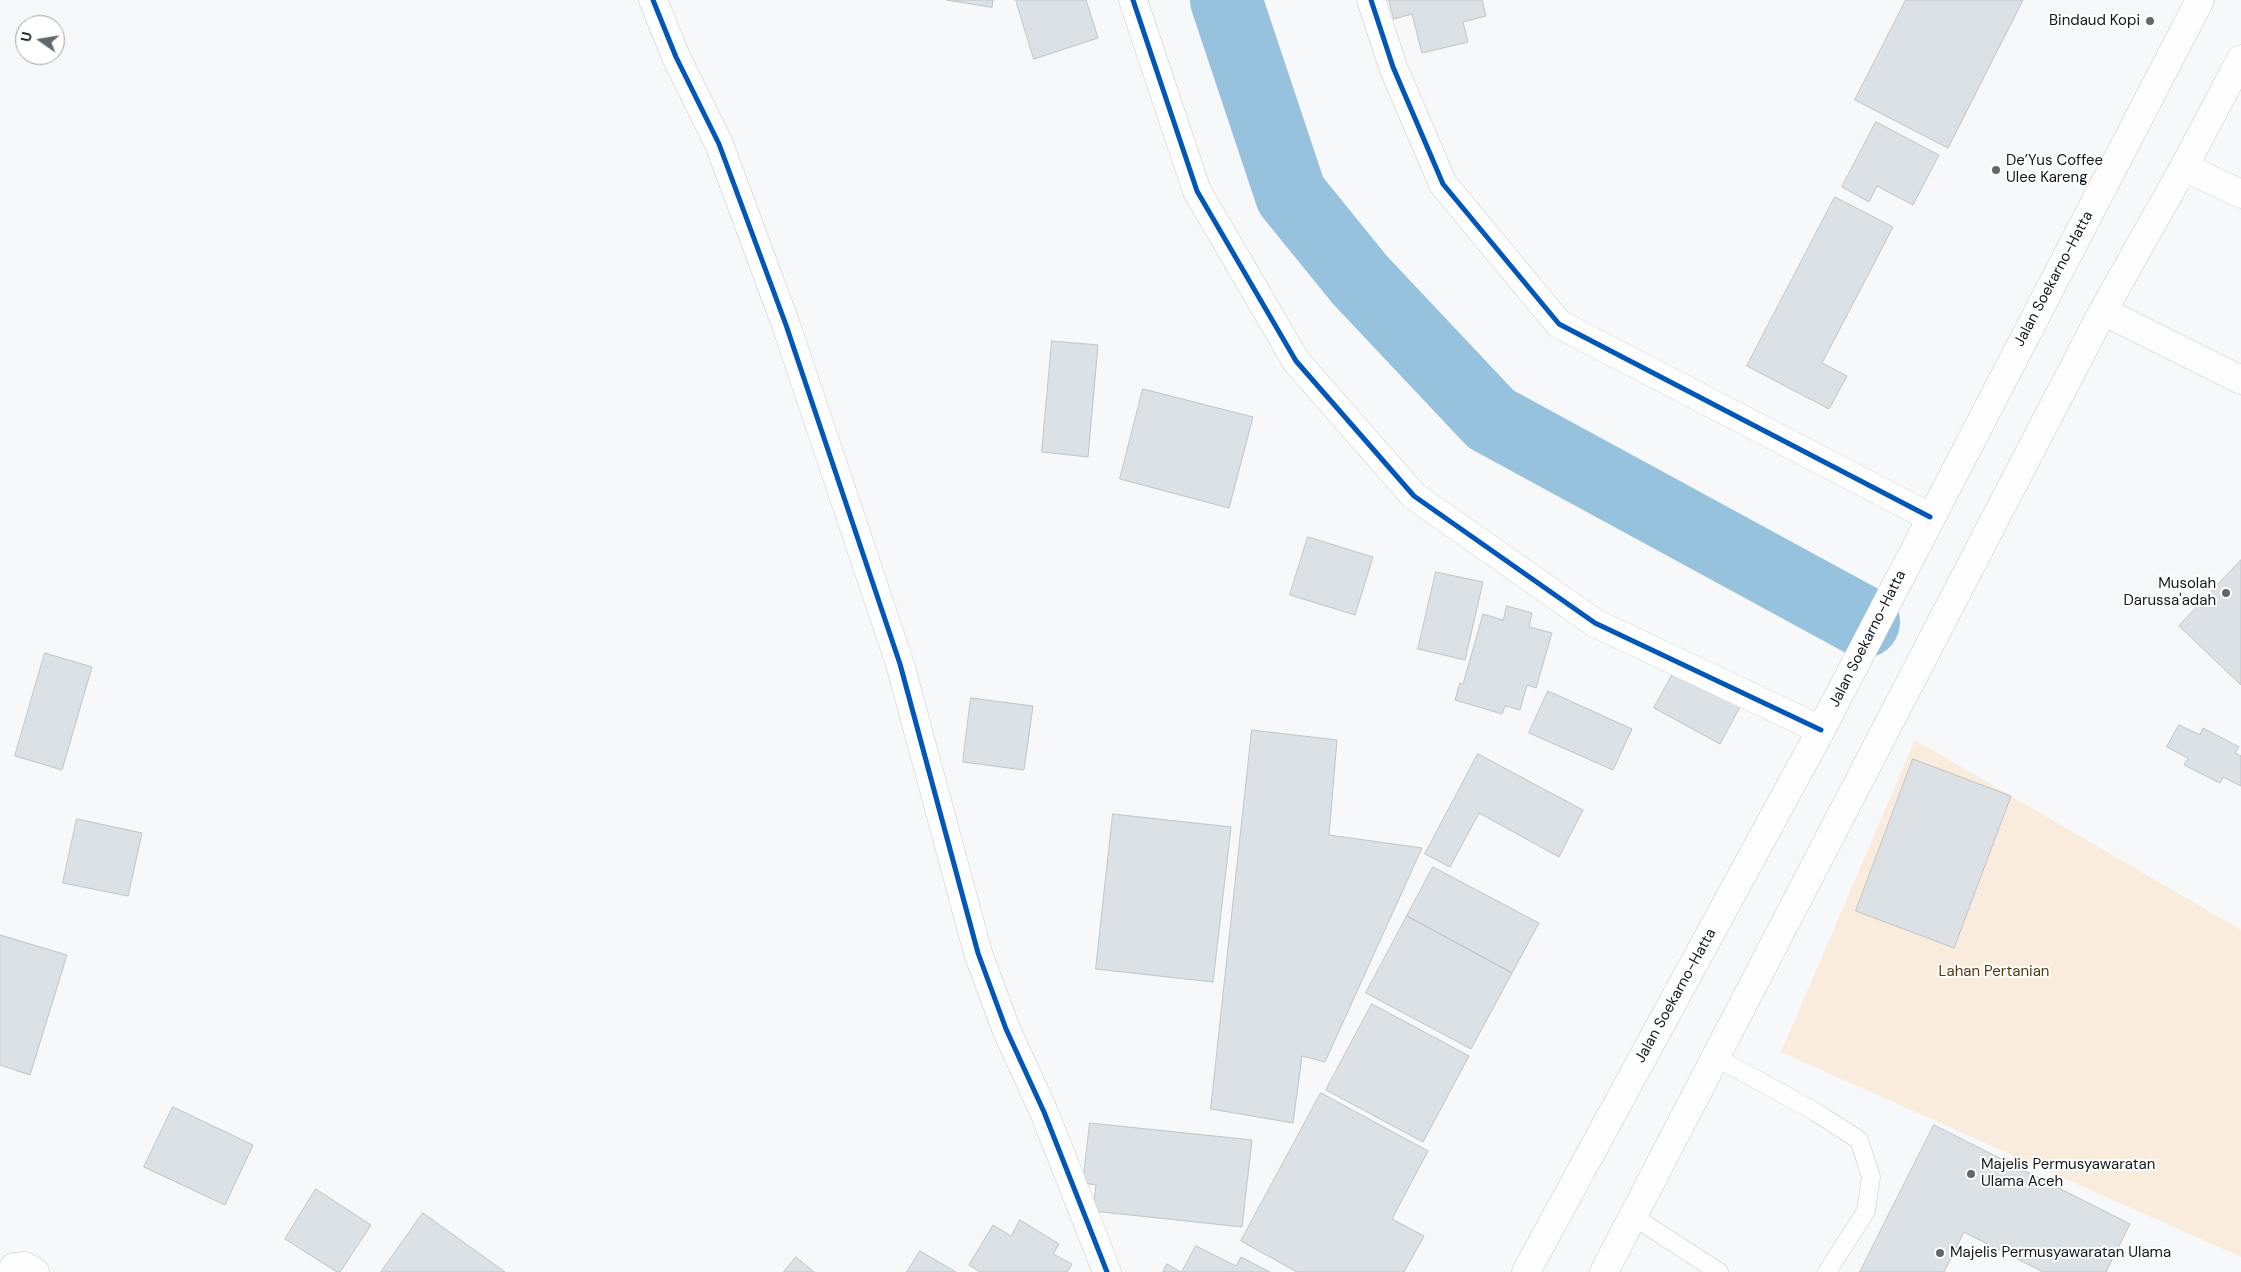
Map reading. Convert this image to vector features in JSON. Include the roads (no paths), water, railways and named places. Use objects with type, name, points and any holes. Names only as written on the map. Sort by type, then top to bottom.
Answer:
[{"type":"main road","points":[[653,0],[676,57],[719,144],[786,325],[900,664],[978,953],[1006,1028],[1044,1112],[1107,1272]]},
{"type":"main road","points":[[1133,0],[1196,191],[1296,361],[1414,496],[1595,623],[1821,730]]},
{"type":"main road","points":[[1371,0],[1393,66],[1443,184],[1559,324],[1930,517]]},
{"type":"main road","name":"Jalan Soekarno-Hatta","points":[[1526,1272],[1821,730],[2200,0]]},
{"type":"main road","points":[[1604,1272],[1634,1218],[2103,311],[2196,171],[2241,59]]},
{"type":"main road","points":[[2196,171],[2237,193]]},
{"type":"main road","points":[[2103,311],[2241,380]]},
{"type":"main road","points":[[12,1272],[14,1266],[20,1265],[35,1272]]},
{"type":"lane","points":[[1717,1058],[1814,1111],[1859,1140],[1871,1177],[1866,1211],[1826,1272]]},
{"type":"lane","points":[[1634,1218],[1718,1272]]},
{"type":"waterway","points":[[1226,0],[1291,195],[1360,280],[1491,419],[1864,622]]},
{"type":"place","name":"Bindaud Kopi","points":[[2150,21]]},
{"type":"place","name":"De’Yus Coffee Ulee Kareng","points":[[1996,170]]},
{"type":"place","name":"Musolah Darussa'adah","points":[[2226,593]]},
{"type":"place","name":"Majelis Permusyawaratan Ulama Aceh","points":[[1971,1174]]},
{"type":"place","name":"Majelis Permusyawaratan Ulama","points":[[1940,1253]]},
{"type":"park label","name":"Lahan Pertanian","points":[[1994,972]]}]
